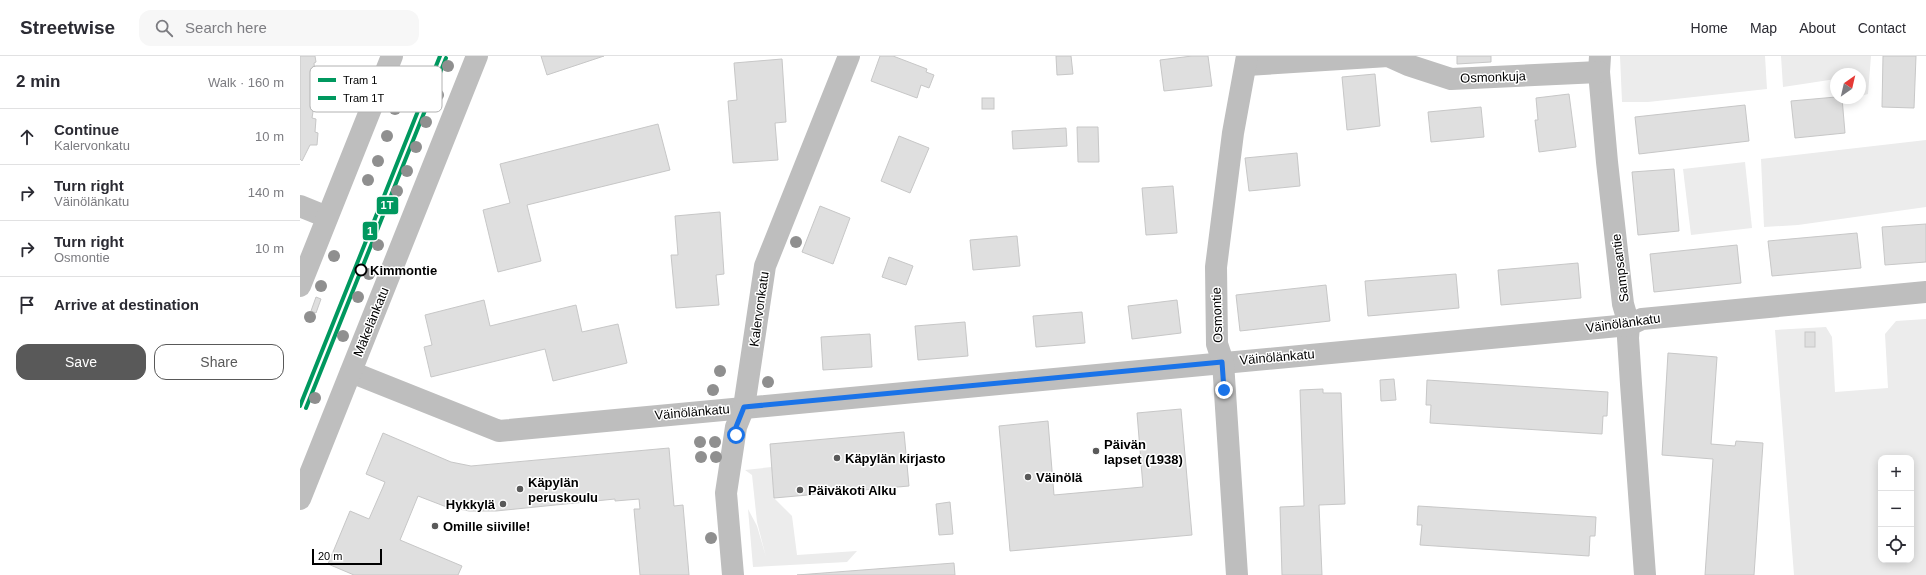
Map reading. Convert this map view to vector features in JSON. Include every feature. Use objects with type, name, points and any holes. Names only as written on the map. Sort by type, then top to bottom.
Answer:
[{"type":"street","points":[[388,66],[392,56]]},
{"type":"street","name":"Mäkelänkatu","points":[[300,499],[477,56]]},
{"type":"street","name":"Kalervonkatu","points":[[733,575],[726,493],[736,427],[744,407],[765,266],[849,56]]},
{"type":"street","name":"Osmonkuja","points":[[1247,60],[1388,56],[1408,65],[1451,79],[1599,64]]},
{"type":"street","name":"Osmontie","points":[[1237,575],[1222,362],[1216,344],[1216,267],[1233,133],[1247,60]]},
{"type":"street","name":"Sampsantie","points":[[1599,64],[1623,304],[1629,325],[1628,338],[1630,384],[1645,575]]},
{"type":"street","points":[[300,286],[369,112]]},
{"type":"street","points":[[300,206],[327,217]]},
{"type":"street","name":"Väinölänkatu","points":[[351,372],[498,431],[1629,325],[1642,319],[1926,292]]},
{"type":"shaded area","points":[[1620,56],[1765,56],[1767,89],[1648,102],[1622,102]]},
{"type":"shaded area","points":[[1781,56],[1871,56],[1868,94],[1866,94],[1866,68],[1830,68],[1830,80],[1783,87]]},
{"type":"shaded area","points":[[1926,140],[1926,207],[1798,225],[1764,227],[1761,159]]},
{"type":"shaded area","points":[[1745,162],[1752,228],[1691,235],[1683,169]]},
{"type":"shaded area","points":[[1926,319],[1926,575],[1794,575],[1775,330],[1826,327],[1832,337],[1835,392],[1888,388],[1885,334],[1896,321]]},
{"type":"shaded area","points":[[772,467],[774,498],[792,516],[797,555],[857,551],[847,562],[753,567],[748,509],[757,526],[766,557],[757,522],[752,475],[745,470]]},
{"type":"building","points":[[300,56],[315,56],[316,62],[314,63],[314,66],[310,66],[310,112],[313,112],[312,118],[316,119],[315,132],[318,133],[317,145],[310,145],[302,161],[300,159]]},
{"type":"building","points":[[541,56],[604,56],[547,75]]},
{"type":"building","points":[[880,56],[893,56],[927,69],[926,72],[934,75],[929,88],[921,85],[917,98],[871,81]]},
{"type":"building","points":[[1056,56],[1071,56],[1073,74],[1057,75]]},
{"type":"building","points":[[1192,56],[1208,56],[1212,86],[1164,91],[1160,60]]},
{"type":"building","points":[[1457,56],[1491,56],[1491,62],[1457,64]]},
{"type":"building","points":[[1883,56],[1916,56],[1914,108],[1882,107]]},
{"type":"building","points":[[782,59],[786,122],[775,123],[778,160],[733,163],[728,101],[737,100],[734,63]]},
{"type":"building","points":[[1375,74],[1380,126],[1347,130],[1342,77]]},
{"type":"building","points":[[1569,94],[1576,147],[1539,152],[1535,120],[1538,120],[1536,98]]},
{"type":"building","points":[[982,98],[994,98],[994,109],[982,109]]},
{"type":"building","points":[[1830,98],[1830,104],[1843,104],[1845,133],[1795,138],[1791,101]]},
{"type":"building","points":[[1745,105],[1749,141],[1639,154],[1635,117]]},
{"type":"building","points":[[1481,107],[1484,137],[1431,142],[1428,112]]},
{"type":"building","points":[[658,124],[670,170],[527,205],[541,261],[498,272],[483,210],[510,203],[500,164]]},
{"type":"building","points":[[1077,127],[1098,127],[1099,162],[1078,162]]},
{"type":"building","points":[[1066,128],[1067,146],[1013,149],[1012,131]]},
{"type":"building","points":[[899,136],[929,148],[910,193],[881,181]]},
{"type":"building","points":[[1297,153],[1300,186],[1249,191],[1245,158]]},
{"type":"building","points":[[1674,169],[1679,231],[1638,235],[1632,172]]},
{"type":"building","points":[[1173,186],[1177,233],[1146,235],[1142,188]]},
{"type":"building","points":[[820,206],[850,218],[833,264],[802,252]]},
{"type":"building","points":[[720,212],[724,274],[716,275],[719,305],[676,308],[671,255],[678,255],[675,216]]},
{"type":"building","points":[[1926,224],[1926,262],[1885,265],[1882,227]]},
{"type":"building","points":[[1857,233],[1861,268],[1772,276],[1768,241]]},
{"type":"building","points":[[1017,236],[1020,266],[973,270],[970,240]]},
{"type":"building","points":[[1737,245],[1741,283],[1654,292],[1650,254]]},
{"type":"building","points":[[889,257],[913,266],[906,285],[882,277]]},
{"type":"building","points":[[1578,263],[1581,298],[1501,305],[1498,270]]},
{"type":"building","points":[[1456,274],[1459,308],[1368,316],[1365,281]]},
{"type":"building","points":[[1326,285],[1330,321],[1240,331],[1236,295]]},
{"type":"building","points":[[316,297],[321,299],[316,313],[311,311]]},
{"type":"building","points":[[484,300],[490,326],[576,305],[582,332],[618,324],[627,363],[553,381],[545,349],[431,377],[424,347],[432,345],[425,315]]},
{"type":"building","points":[[1177,300],[1181,333],[1132,339],[1128,306]]},
{"type":"building","points":[[1082,312],[1085,343],[1036,347],[1033,316]]},
{"type":"building","points":[[965,322],[968,356],[918,360],[915,326]]},
{"type":"building","points":[[1805,332],[1815,332],[1815,347],[1805,347]]},
{"type":"building","points":[[870,334],[872,367],[823,370],[821,337]]},
{"type":"building","points":[[1668,353],[1717,357],[1711,444],[1735,446],[1736,441],[1763,443],[1754,575],[1705,575],[1713,459],[1662,455]]},
{"type":"building","points":[[1394,379],[1396,400],[1381,401],[1380,380]]},
{"type":"building","points":[[1427,380],[1608,392],[1607,416],[1603,416],[1602,434],[1430,423],[1431,405],[1426,405]]},
{"type":"building","points":[[1323,389],[1323,393],[1341,393],[1345,504],[1319,505],[1322,575],[1282,575],[1280,507],[1304,506],[1300,390]]},
{"type":"building","name":"Väinölä","points":[[1181,409],[1192,535],[1010,551],[999,426],[1048,421],[1054,495],[1143,487],[1137,413]]},
{"type":"building","points":[[904,432],[909,486],[774,498],[770,444]]},
{"type":"building","name":"Hykkylä","points":[[383,433],[451,462],[471,466],[669,448],[674,506],[683,505],[689,575],[640,575],[634,509],[640,509],[639,499],[615,501],[615,499],[496,511],[469,511],[444,506],[418,496],[400,540],[462,566],[458,575],[354,575],[328,564],[350,511],[369,519],[383,487],[385,482],[366,474]]},
{"type":"building","points":[[950,502],[953,534],[939,535],[936,504]]},
{"type":"building","points":[[1418,506],[1596,517],[1595,536],[1590,536],[1589,556],[1420,545],[1422,525],[1417,525]]},
{"type":"building","points":[[954,563],[955,575],[797,575]]},
{"type":"tram line","name":"1","points":[[436,66],[440,56]]},
{"type":"tram line","name":"1T","points":[[442,68],[446,58]]},
{"type":"tram line","name":"1","points":[[300,406],[418,112]]},
{"type":"tram line","name":"1T","points":[[306,408],[424,112]]},
{"type":"place","name":"Kimmontie","points":[[361,270]]},
{"type":"place","name":"Päivän lapset (1938)","points":[[1096,451]]},
{"type":"place","name":"Käpylän kirjasto","points":[[837,458]]},
{"type":"place","name":"Väinölä","points":[[1028,477]]},
{"type":"place","name":"Käpylän peruskoulu","points":[[520,489]]},
{"type":"place","name":"Päiväkoti Alku","points":[[800,490]]},
{"type":"place","name":"Hykkylä","points":[[503,504]]},
{"type":"place","name":"Omille siiville!","points":[[435,526]]},
{"type":"route","points":[[736,435],[736,427],[744,407],[1048,380],[1222,362],[1224,390]]}]
